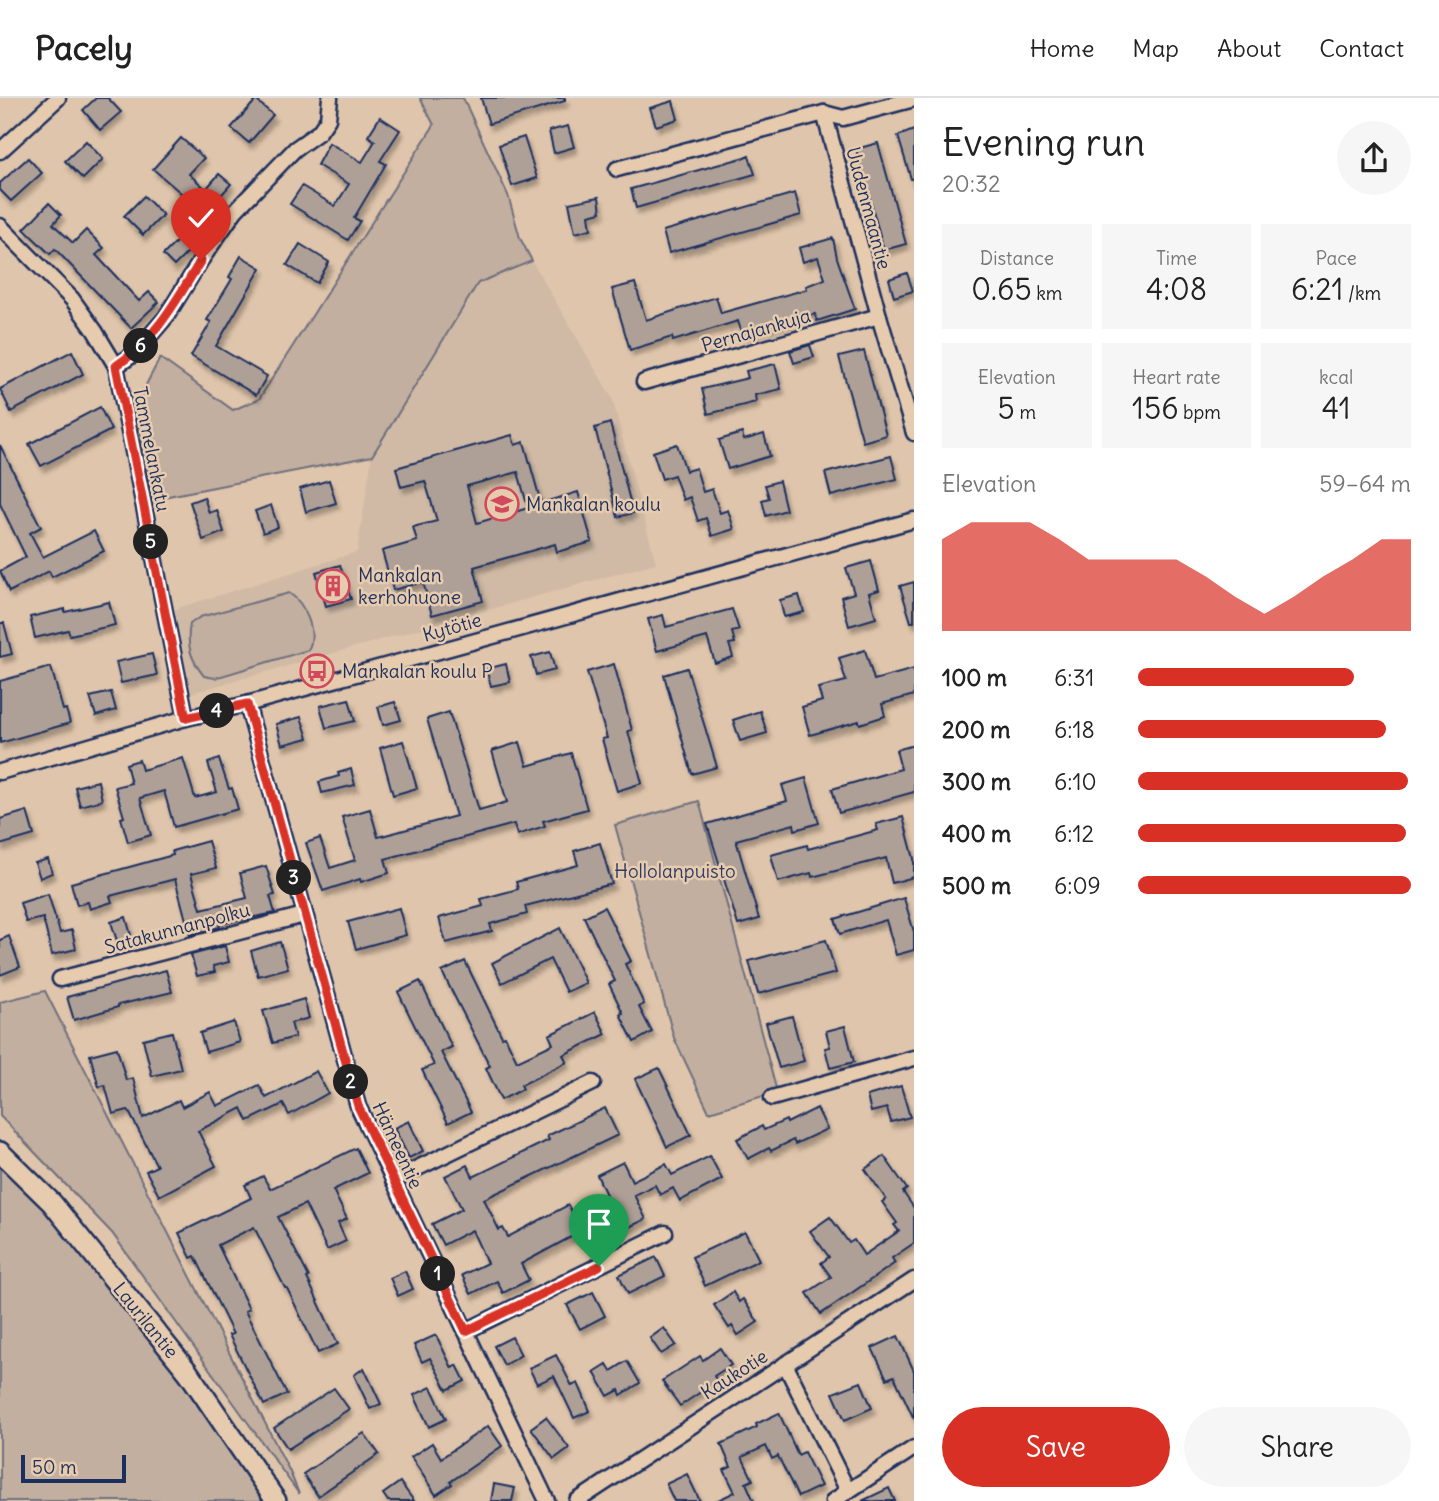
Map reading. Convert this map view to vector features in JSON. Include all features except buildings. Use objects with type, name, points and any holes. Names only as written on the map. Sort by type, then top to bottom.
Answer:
[{"type":"street","points":[[0,151],[58,98]]},
{"type":"street","points":[[116,366],[134,354],[166,317],[235,211],[295,149],[319,132],[328,119],[330,98]]},
{"type":"street","points":[[617,169],[824,113],[844,118],[914,99]]},
{"type":"street","name":"Uudenmaantie","points":[[824,113],[914,433]]},
{"type":"street","name":"Tammelankatu","points":[[0,226],[72,299],[116,366],[186,718]]},
{"type":"street","name":"Pernajankuja","points":[[644,382],[879,316]]},
{"type":"street","name":"Kytötie","points":[[0,772],[186,718],[247,704],[914,520]]},
{"type":"street","name":"Hämeentie","points":[[247,704],[358,1106],[547,1501]]},
{"type":"street","name":"Satakunnanpolku","points":[[60,979],[304,915]]},
{"type":"street","points":[[772,1098],[914,1058]]},
{"type":"street","points":[[393,1180],[593,1083]]},
{"type":"street","name":"Laurilantie","points":[[0,1152],[52,1203],[188,1372],[276,1501]]},
{"type":"street","points":[[466,1331],[665,1233]]},
{"type":"street","name":"Kaukotie","points":[[577,1501],[914,1280]]},
{"type":"street","points":[[785,1364],[848,1491]]},
{"type":"street","points":[[833,1501],[914,1448]]},
{"type":"shaded area","name":"Mankalan koulu","points":[[532,261],[612,398],[656,563],[191,693],[175,609],[357,552],[372,456],[478,283]]},
{"type":"green space","points":[[420,98],[463,98],[508,195],[520,238],[532,261],[478,283],[372,456],[153,499],[135,406],[160,358],[233,410],[259,399],[434,125]]},
{"type":"green space","points":[[289,593],[305,611],[311,627],[308,650],[215,678],[204,676],[191,652],[190,624],[200,617]]},
{"type":"green space","name":"Hollolanpuisto","points":[[699,801],[777,1092],[709,1112],[674,1038],[615,825]]},
{"type":"green space","points":[[45,991],[299,1494],[112,1233],[0,1116],[0,1002]]},
{"type":"green space","points":[[0,1152],[52,1203],[276,1501],[0,1501]]},
{"type":"place","name":"Mankalan koulu","points":[[502,504]]},
{"type":"place","name":"Mankalan kerhohuone","points":[[333,586]]},
{"type":"place","name":"Mankalan koulu P","points":[[317,671]]},
{"type":"route","points":[[201,260],[166,317],[134,354],[116,366],[186,718],[247,704],[358,1106],[466,1331],[599,1266]]}]
